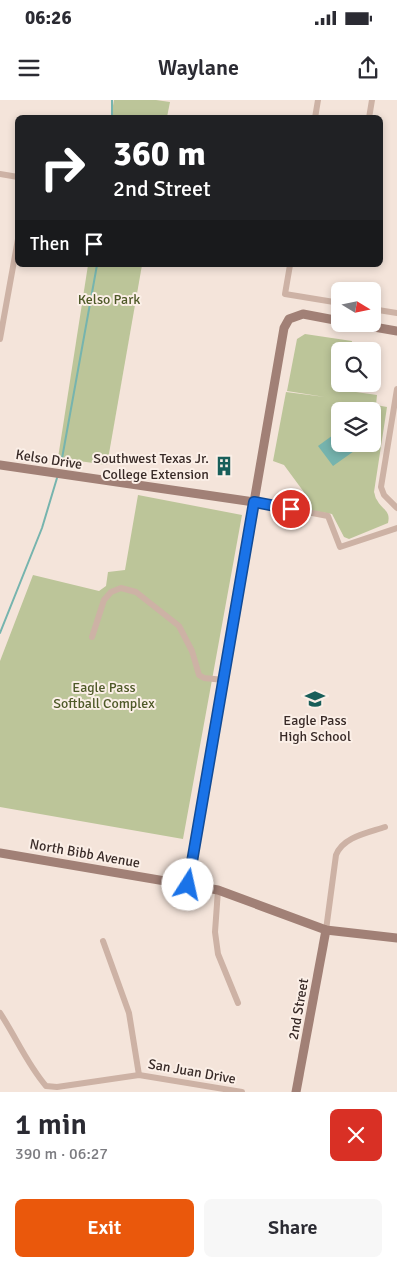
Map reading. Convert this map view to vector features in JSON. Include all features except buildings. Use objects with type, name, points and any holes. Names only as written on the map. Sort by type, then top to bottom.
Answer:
[{"type":"street","points":[[316,115],[318,100]]},
{"type":"street","points":[[370,115],[372,100]]},
{"type":"street","points":[[0,174],[15,176]]},
{"type":"street","points":[[0,338],[15,255]]},
{"type":"street","points":[[290,267],[285,294],[331,302]]},
{"type":"street","points":[[381,310],[397,313]]},
{"type":"street","points":[[188,885],[284,328],[289,319],[302,314],[331,319]]},
{"type":"street","points":[[381,328],[397,331]]},
{"type":"street","points":[[397,389],[395,416],[381,487],[384,495],[397,508]]},
{"type":"street","name":"Kelso Drive","points":[[0,465],[254,502]]},
{"type":"street","points":[[254,502],[328,516],[340,547],[397,528]]},
{"type":"street","points":[[92,637],[104,600],[112,592],[121,588],[136,592],[179,626],[192,651],[198,675],[204,678],[224,680]]},
{"type":"street","points":[[326,930],[336,855],[340,846],[348,841],[385,828]]},
{"type":"street","name":"North Bibb Avenue","points":[[0,853],[218,890],[326,930],[397,938]]},
{"type":"street","points":[[218,890],[215,932],[218,954],[238,1003]]},
{"type":"street","name":"2nd Street","points":[[296,1092],[326,930]]},
{"type":"street","points":[[102,941],[129,1013],[139,1074]]},
{"type":"street","name":"San Juan Drive","points":[[0,1013],[14,1033],[33,1069],[46,1086],[57,1087],[139,1074],[242,1092]]},
{"type":"green space","points":[[114,100],[170,102],[167,115],[111,115]]},
{"type":"green space","name":"Kelso Park","points":[[88,267],[142,267],[107,465],[58,458]]},
{"type":"green space","points":[[305,334],[352,341],[331,342],[331,392],[356,392],[377,395],[376,402],[331,402],[331,452],[380,452],[374,492],[376,499],[388,515],[388,523],[349,539],[344,537],[332,514],[303,509],[305,501],[309,499],[284,465],[273,461],[286,392],[325,397],[287,391],[297,339]]},
{"type":"green space","points":[[381,406],[387,407],[381,446]]},
{"type":"green space","name":"Eagle Pass Softball Complex","points":[[138,495],[242,515],[183,839],[0,807],[0,661],[33,575],[99,591],[106,586],[108,572],[125,570]]},
{"type":"water","points":[[331,437],[331,452],[353,452],[333,466],[318,446]]},
{"type":"waterway","points":[[112,100],[112,115]]},
{"type":"waterway","points":[[61,464],[97,267]]},
{"type":"waterway","points":[[0,633],[42,528],[57,478]]},
{"type":"place","name":"Southwest Texas Jr. College Extension","points":[[224,466]]},
{"type":"place","name":"Eagle Pass High School","points":[[315,699]]},
{"type":"route","points":[[188,885],[254,502],[291,509]]}]
